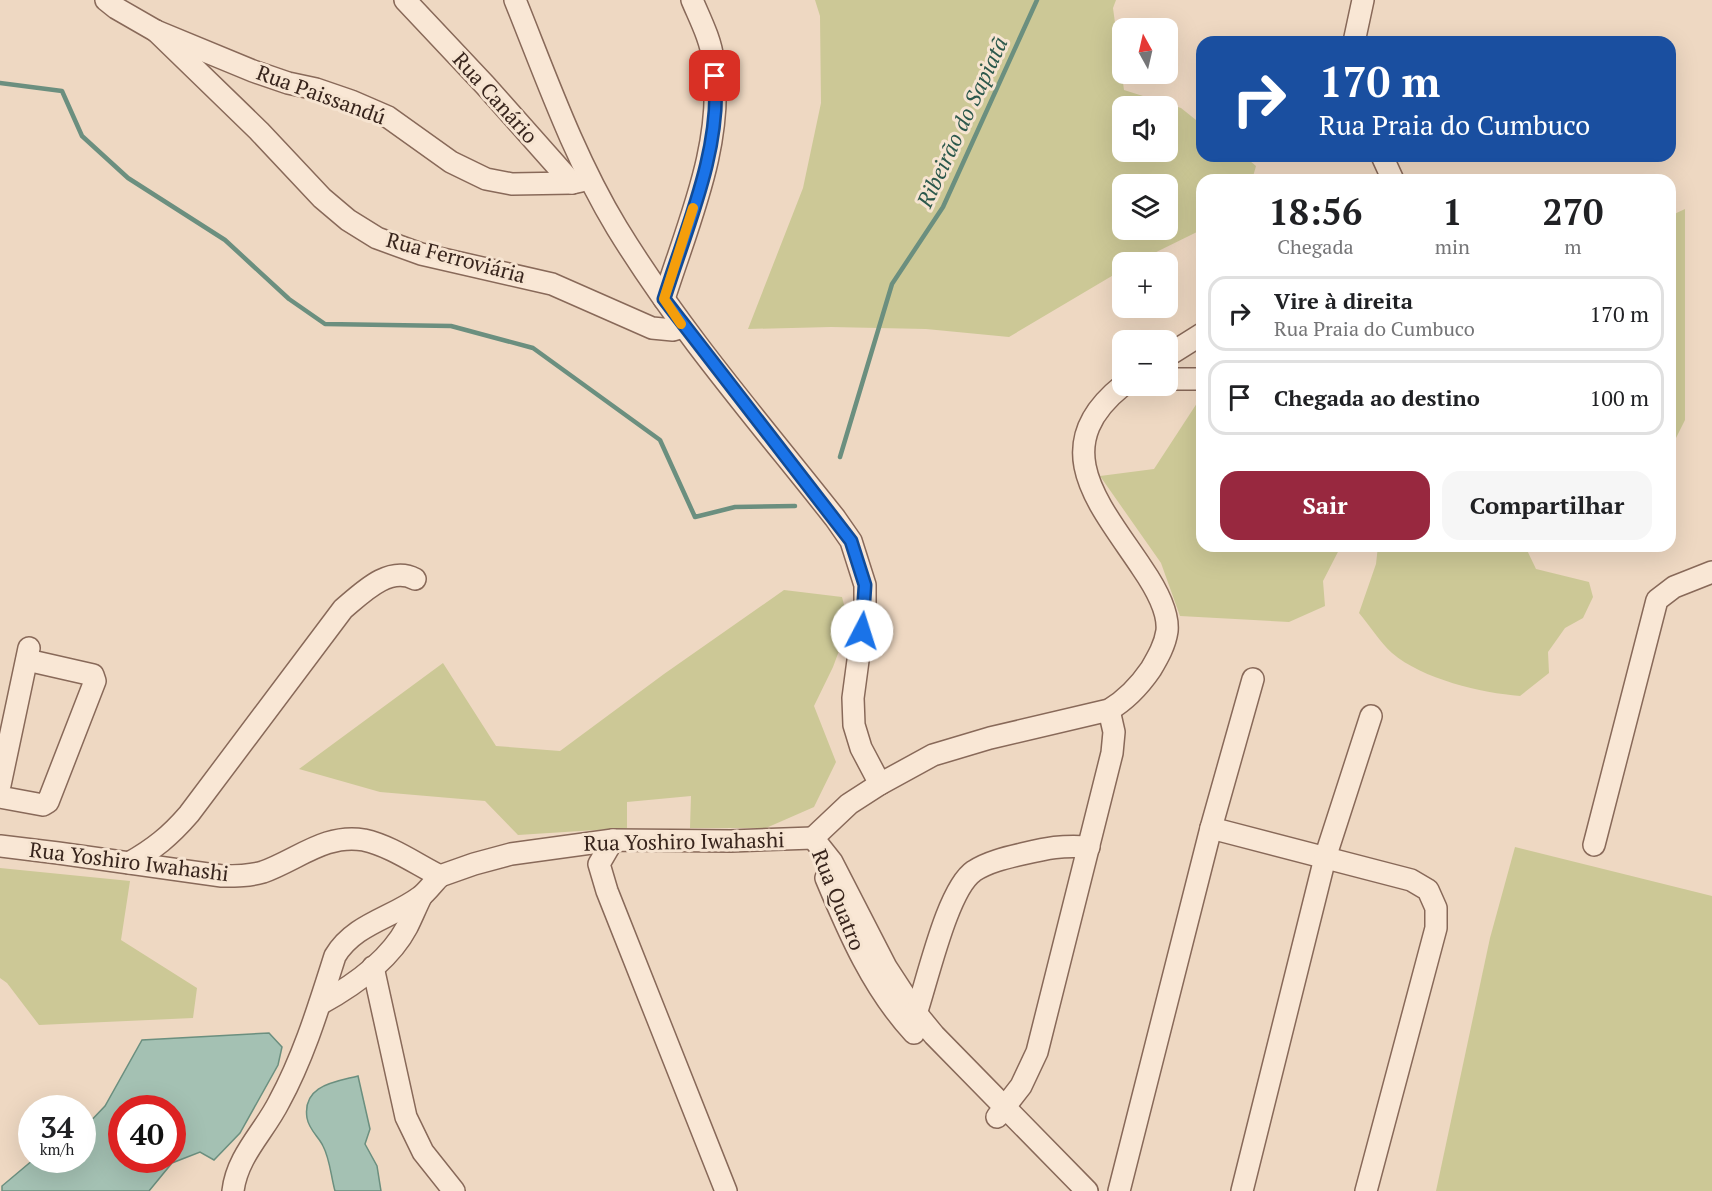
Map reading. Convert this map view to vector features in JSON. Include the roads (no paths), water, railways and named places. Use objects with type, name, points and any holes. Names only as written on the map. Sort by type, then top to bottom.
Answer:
[{"type":"street","name":"Rua Paissandú","points":[[106,0],[156,31],[253,71],[288,83],[316,89],[388,117],[451,162],[486,179],[512,184],[581,181]]},
{"type":"street","name":"Rua Canário","points":[[405,0],[485,85],[581,181]]},
{"type":"street","points":[[515,0],[568,132],[581,181],[616,226],[683,327],[851,541],[865,585],[865,608],[853,698],[854,725],[861,748],[880,784]]},
{"type":"street","points":[[664,299],[703,177],[714,121],[716,94],[713,58],[692,0]]},
{"type":"street","points":[[1355,36],[1363,0]]},
{"type":"street","name":"Rua Ferroviária","points":[[156,31],[259,131],[322,198],[348,220],[377,238],[421,254],[552,284],[652,328],[673,330],[683,327]]},
{"type":"street","points":[[1178,349],[1196,338]]},
{"type":"street","points":[[1178,380],[1196,380]]},
{"type":"street","points":[[813,838],[849,804],[933,755],[990,738],[1090,717],[1119,705],[1143,680],[1160,655],[1167,629],[1162,606],[1154,586],[1094,495],[1085,474],[1084,443],[1092,420],[1105,399],[1112,394]]},
{"type":"street","points":[[1594,845],[1657,600],[1674,587],[1712,572]]},
{"type":"street","points":[[129,863],[153,850],[189,814],[343,609],[368,588],[387,578],[407,575],[415,579]]},
{"type":"street","points":[[0,785],[28,654],[93,675],[95,681],[48,802],[43,805],[0,797]]},
{"type":"street","points":[[1119,1191],[1211,828],[1253,679]]},
{"type":"street","points":[[1000,1112],[1021,1086],[1037,1052],[1112,753],[1114,732],[1109,710]]},
{"type":"street","points":[[1242,1191],[1325,858],[1371,716]]},
{"type":"street","points":[[1211,828],[1411,880],[1428,890],[1436,908],[1436,928],[1366,1191]]},
{"type":"street","name":"Rua Yoshiro Iwahashi","points":[[0,846],[222,876],[247,876],[266,871],[316,846],[341,840],[363,840],[392,851],[440,876],[511,854],[613,840],[731,841],[813,838]]},
{"type":"street","name":"Rua Quatro","points":[[813,838],[855,946],[875,981],[1000,1112],[1069,1191]]},
{"type":"street","points":[[613,840],[599,864],[607,891],[726,1191]]},
{"type":"street","points":[[913,1021],[951,903],[973,872],[996,861],[1043,849],[1063,845],[1089,847]]},
{"type":"street","points":[[320,1004],[348,989],[393,946],[407,927],[421,897],[440,876]]},
{"type":"street","points":[[233,1191],[236,1173],[241,1162],[279,1103],[306,1044],[335,956],[345,942],[377,919],[421,897]]},
{"type":"street","points":[[373,967],[406,1117],[423,1152],[454,1191]]},
{"type":"street","name":"Rua Quatro","points":[[1000,1112],[1088,1191]]},
{"type":"waterway","name":"Ribeirão do Sapiatã","points":[[840,457],[892,284],[943,207],[1037,0]]},
{"type":"waterway","points":[[0,83],[62,91],[82,136],[128,178],[225,240],[289,299],[325,324],[451,326],[533,348],[660,440],[695,517],[735,507],[795,506]]}]
